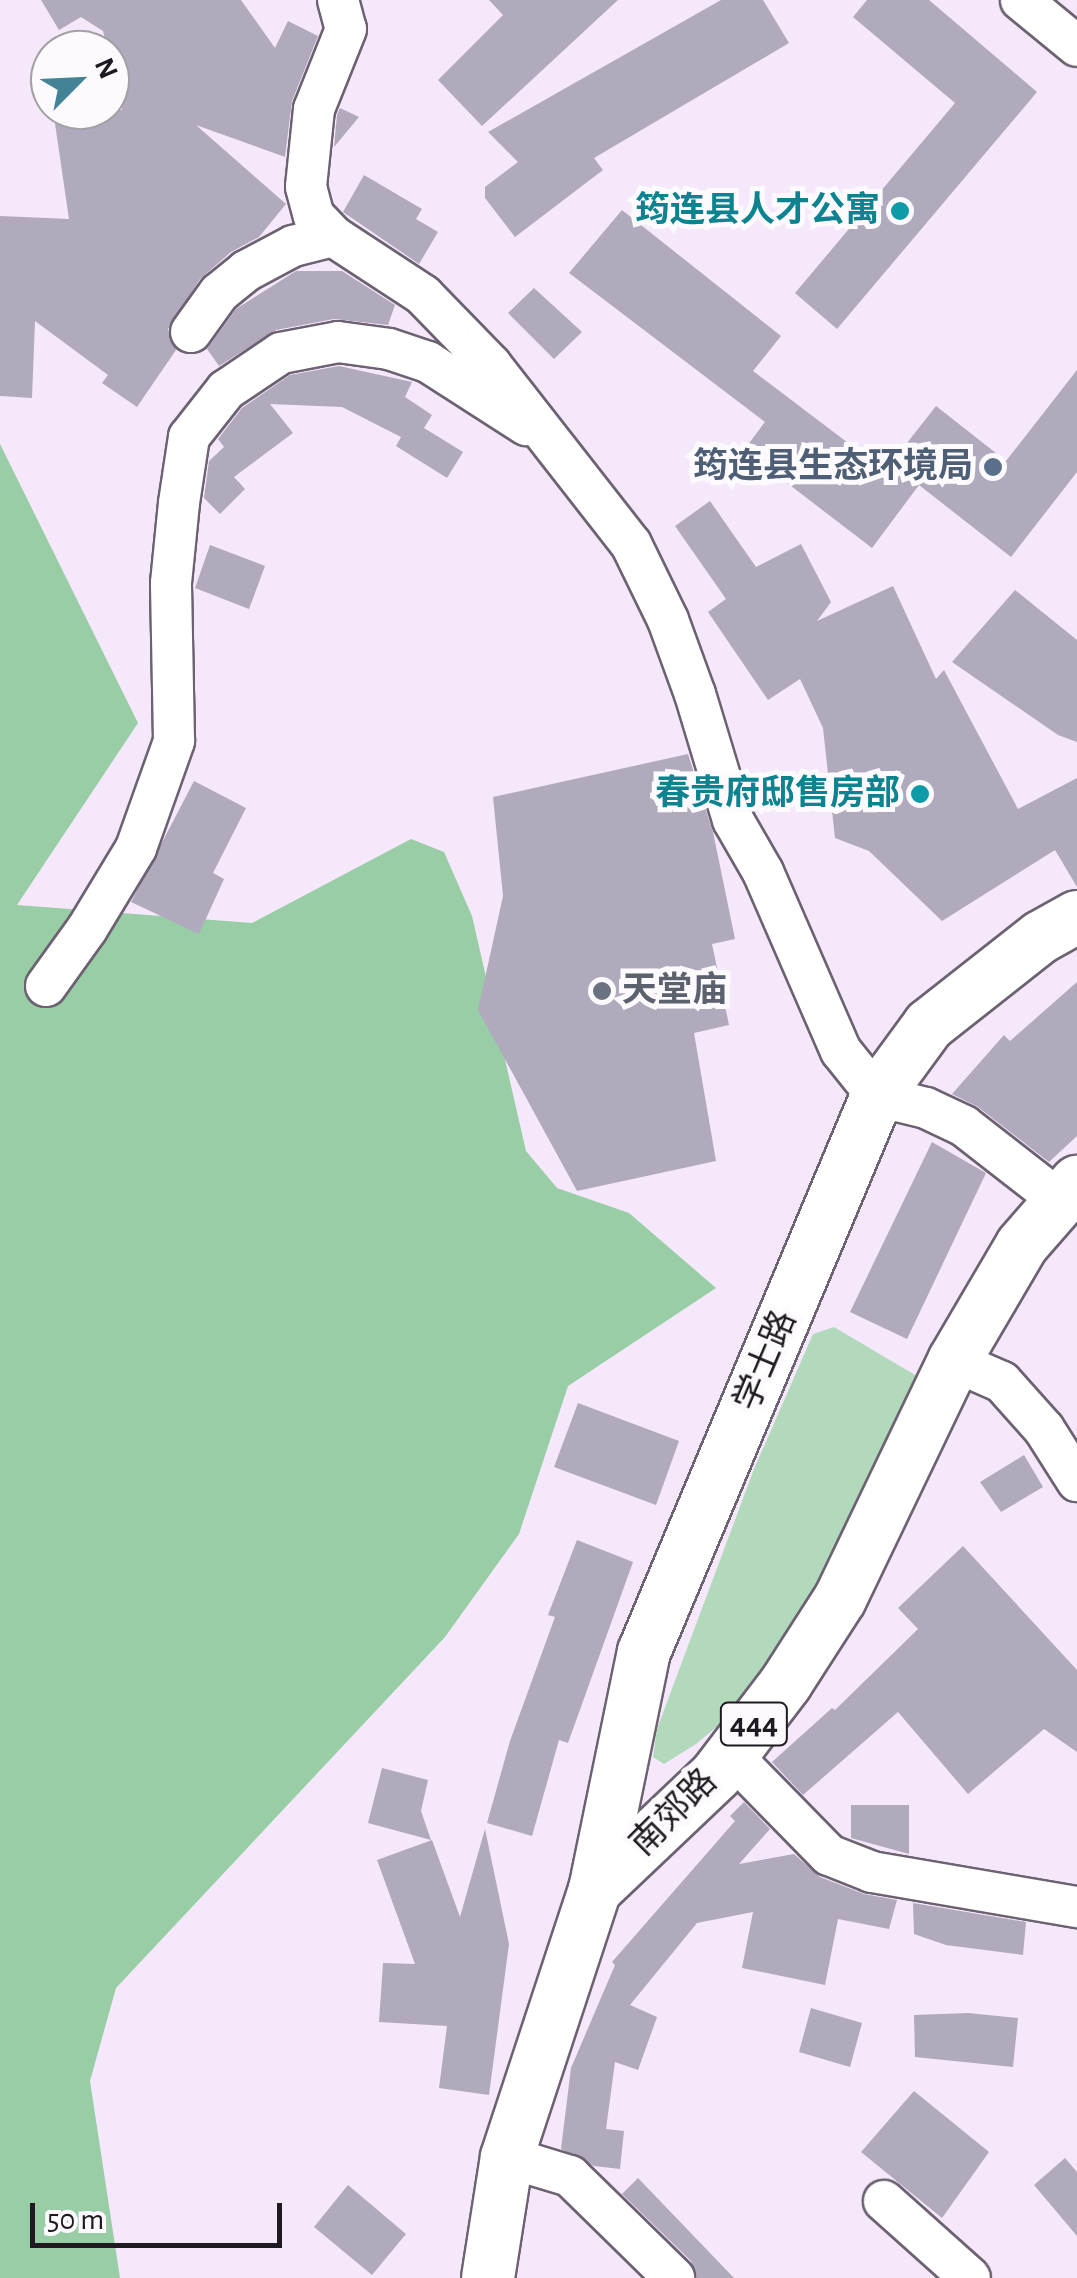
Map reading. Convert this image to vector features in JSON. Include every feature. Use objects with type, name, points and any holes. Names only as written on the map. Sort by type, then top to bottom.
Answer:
[{"type":"main road","name":"学士路","points":[[595,1890],[644,1652],[876,1096],[929,1025],[1041,938],[1077,917]]},
{"type":"main road","name":"南郊路","points":[[488,2278],[506,2157],[595,1890],[731,1755],[786,1683],[840,1599],[954,1361],[1022,1245],[1068,1191]]},
{"type":"street","points":[[338,0],[346,29],[314,109],[306,188],[314,216],[333,236],[423,295],[491,365],[631,544],[688,676],[733,820],[763,872],[836,1044],[876,1096],[926,1108],[964,1126],[1068,1191]]},
{"type":"street","points":[[1022,0],[1077,46]]},
{"type":"street","points":[[191,332],[219,293],[246,271],[293,246],[333,236]]},
{"type":"street","points":[[46,986],[87,929],[136,848],[174,742],[172,583],[178,502],[188,437],[226,390],[281,353],[338,342],[389,349],[428,362],[551,440]]},
{"type":"street","points":[[954,1361],[1002,1382],[1044,1429],[1077,1481]]},
{"type":"street","points":[[731,1755],[829,1856],[872,1872],[1077,1907]]},
{"type":"street","points":[[506,2157],[570,2176],[674,2278]]},
{"type":"street","points":[[884,2201],[970,2278]]},
{"type":"green space","points":[[0,444],[138,723],[17,905],[252,923],[411,839],[444,852],[472,916],[526,1151],[557,1188],[629,1213],[716,1288],[568,1386],[519,1534],[445,1637],[116,1988],[90,2081],[120,2278],[0,2278]]},
{"type":"green space","points":[[834,1327],[932,1385],[757,1693],[696,1744],[664,1764],[653,1757],[657,1729],[754,1469],[813,1334]]},
{"type":"building","points":[[41,0],[241,0],[275,48],[288,21],[318,36],[292,101],[285,157],[196,125],[286,204],[259,237],[231,252],[200,279],[168,329],[176,350],[137,407],[102,383],[108,375],[35,321],[32,398],[0,396],[0,216],[69,219],[56,130],[130,130],[130,30],[101,30],[81,17],[59,30]]},
{"type":"building","points":[[489,0],[618,0],[482,126],[438,80],[503,15]]},
{"type":"building","points":[[721,0],[763,0],[789,43],[594,158],[603,170],[515,237],[485,198],[485,187],[518,162],[488,132]]},
{"type":"building","name":"筠连县人才公寓","points":[[867,0],[929,0],[1037,92],[837,329],[795,293],[955,103],[853,17]]},
{"type":"building","points":[[340,108],[359,117],[334,147],[337,115]]},
{"type":"building","points":[[364,175],[422,209],[416,219],[438,232],[419,264],[343,212]]},
{"type":"building","points":[[622,210],[781,336],[753,371],[885,471],[936,406],[1006,461],[1077,370],[1077,472],[1011,557],[919,485],[872,548],[744,450],[765,422],[569,273]]},
{"type":"building","points":[[296,271],[342,271],[395,305],[388,325],[334,319],[276,330],[219,366],[207,349],[236,309]]},
{"type":"building","points":[[534,288],[582,332],[554,359],[508,313]]},
{"type":"building","points":[[339,366],[412,382],[405,397],[432,415],[424,428],[463,452],[447,478],[396,446],[401,437],[342,407],[270,404],[293,433],[234,477],[245,489],[220,514],[204,498],[209,461],[224,447],[218,439],[242,408],[290,375]]},
{"type":"building","points":[[710,501],[756,567],[801,544],[831,602],[817,621],[893,586],[936,679],[944,670],[1018,809],[1077,778],[1077,887],[1055,850],[942,921],[869,851],[835,838],[823,728],[800,679],[768,700],[708,612],[726,599],[675,526]]},
{"type":"building","points":[[210,545],[265,566],[249,609],[195,588]]},
{"type":"building","points":[[1015,590],[1077,640],[1077,742],[1058,735],[952,662]]},
{"type":"building","name":"天堂庙","points":[[688,754],[713,832],[735,939],[712,944],[729,1025],[694,1033],[716,1161],[577,1191],[478,1010],[503,896],[493,797]]},
{"type":"building","points":[[194,781],[246,808],[213,873],[224,879],[199,934],[131,902]]},
{"type":"building","points":[[1077,982],[1077,1136],[1049,1162],[978,1107],[952,1094],[1004,1035],[1010,1041]]},
{"type":"building","points":[[932,1142],[986,1173],[907,1339],[850,1312]]},
{"type":"building","points":[[578,1403],[679,1441],[656,1505],[554,1467]]},
{"type":"building","points":[[1024,1455],[1043,1487],[1001,1512],[980,1482]]},
{"type":"building","points":[[577,1540],[633,1562],[568,1743],[559,1740],[532,1836],[487,1823],[510,1741],[555,1617],[548,1615]]},
{"type":"building","points":[[963,1546],[1077,1670],[1077,1752],[1044,1729],[968,1794],[898,1712],[803,1795],[772,1762],[832,1708],[835,1710],[918,1629],[898,1608]]},
{"type":"building","points":[[382,1768],[428,1780],[421,1811],[431,1840],[368,1823]]},
{"type":"building","points":[[744,1802],[770,1829],[739,1864],[794,1854],[820,1877],[864,1894],[897,1900],[889,1929],[838,1919],[825,1985],[742,1968],[753,1912],[697,1923],[630,2005],[657,2017],[638,2070],[615,2062],[606,2129],[624,2131],[620,2169],[594,2166],[561,2149],[571,2068],[615,1965],[612,1962],[735,1821],[730,1816]]},
{"type":"building","points":[[851,1805],[909,1805],[909,1854],[851,1838]]},
{"type":"building","points":[[485,1829],[509,1944],[489,2095],[439,2088],[447,2026],[379,2022],[383,1963],[415,1964],[377,1860],[432,1840],[460,1917]]},
{"type":"building","points":[[913,1903],[1026,1922],[1023,1955],[946,1945],[914,1934]]},
{"type":"building","points":[[811,2008],[862,2023],[850,2067],[799,2052]]},
{"type":"building","points":[[968,2013],[1018,2018],[1013,2067],[915,2057],[914,2015]]},
{"type":"building","points":[[914,2091],[989,2152],[942,2218],[861,2152]]},
{"type":"building","points":[[1065,2158],[1077,2172],[1077,2236],[1034,2185]]},
{"type":"building","points":[[638,2178],[734,2278],[697,2278],[691,2261],[622,2194]]},
{"type":"building","points":[[348,2185],[406,2234],[372,2275],[314,2227]]},
{"type":"place","name":"筠连县人才公寓","points":[[900,211]]},
{"type":"place","name":"筠连县生态环境局","points":[[993,467]]},
{"type":"place","name":"春贵府邸售房部","points":[[920,794]]},
{"type":"place","name":"天堂庙","points":[[602,991]]}]
